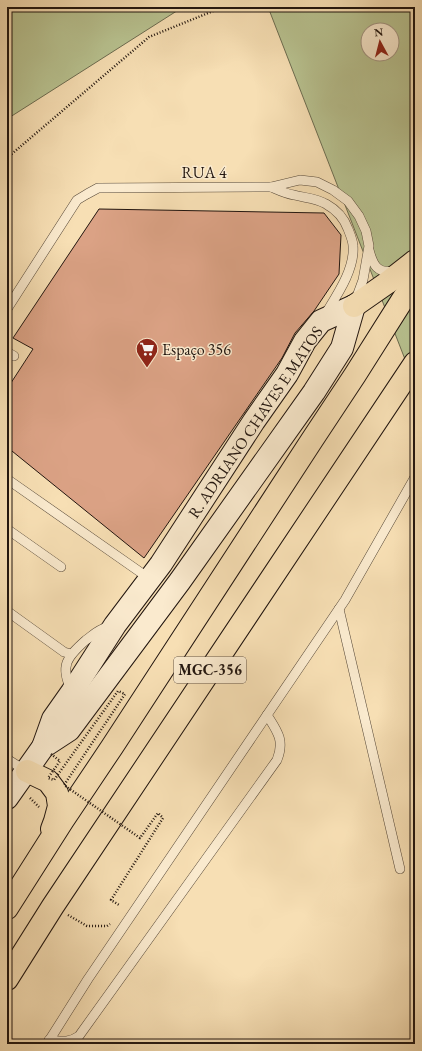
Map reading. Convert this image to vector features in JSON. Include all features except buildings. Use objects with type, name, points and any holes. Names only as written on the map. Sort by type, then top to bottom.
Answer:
[{"type":"highway","points":[[354,306],[387,283],[411,270]]},
{"type":"highway","name":"MGC-356","points":[[7,908],[42,852],[355,375],[411,270]]},
{"type":"highway","name":"MGC-356","points":[[7,979],[53,906],[415,363]]},
{"type":"highway","points":[[27,771],[48,781],[57,793],[59,806],[55,821],[42,852]]},
{"type":"street","name":"R. ADRIANO CHAVES E MATOS","points":[[47,751],[53,719],[116,625],[161,564],[254,421],[287,374],[305,341],[321,321],[354,306]]},
{"type":"street","name":"R. ADRIANO CHAVES E MATOS","points":[[7,798],[27,771],[69,730],[180,581],[314,392],[342,348],[354,306]]},
{"type":"street","points":[[287,374],[295,370],[302,370],[310,373],[316,384],[314,392]]},
{"type":"lane","points":[[271,187],[300,180],[317,182],[333,190],[348,201],[359,216],[366,231],[375,266],[388,272],[411,270]]},
{"type":"lane","name":"RUA 4","points":[[7,309],[78,200],[98,188],[271,187],[326,204],[345,220],[353,245],[352,259],[347,275],[321,321]]},
{"type":"lane","points":[[354,306],[363,280],[369,246]]},
{"type":"lane","points":[[48,1042],[88,979],[345,600],[415,477]]},
{"type":"lane","points":[[7,479],[150,579]]},
{"type":"lane","points":[[7,528],[61,567]]},
{"type":"lane","points":[[339,609],[400,869]]},
{"type":"lane","points":[[7,611],[64,652],[71,654]]},
{"type":"lane","points":[[72,692],[65,671],[66,663],[71,654],[96,632],[116,625]]},
{"type":"lane","points":[[48,1042],[74,1040],[80,1036],[277,760],[281,751],[280,741],[278,733],[267,715]]},
{"type":"lane","points":[[7,759],[27,771]]},
{"type":"path","points":[[7,158],[149,37],[223,7]]},
{"type":"path","points":[[47,751],[60,761],[48,778],[54,780],[118,691],[124,694],[64,784],[140,838],[158,813],[163,818],[112,900],[119,905],[120,911]]},
{"type":"path","points":[[53,906],[87,926],[107,926],[114,921]]},
{"type":"green space","points":[[7,7],[183,7],[7,119]]},
{"type":"green space","points":[[268,7],[415,7],[415,385]]},
{"type":"place","name":"Espaço 356","points":[[147,368]]}]
